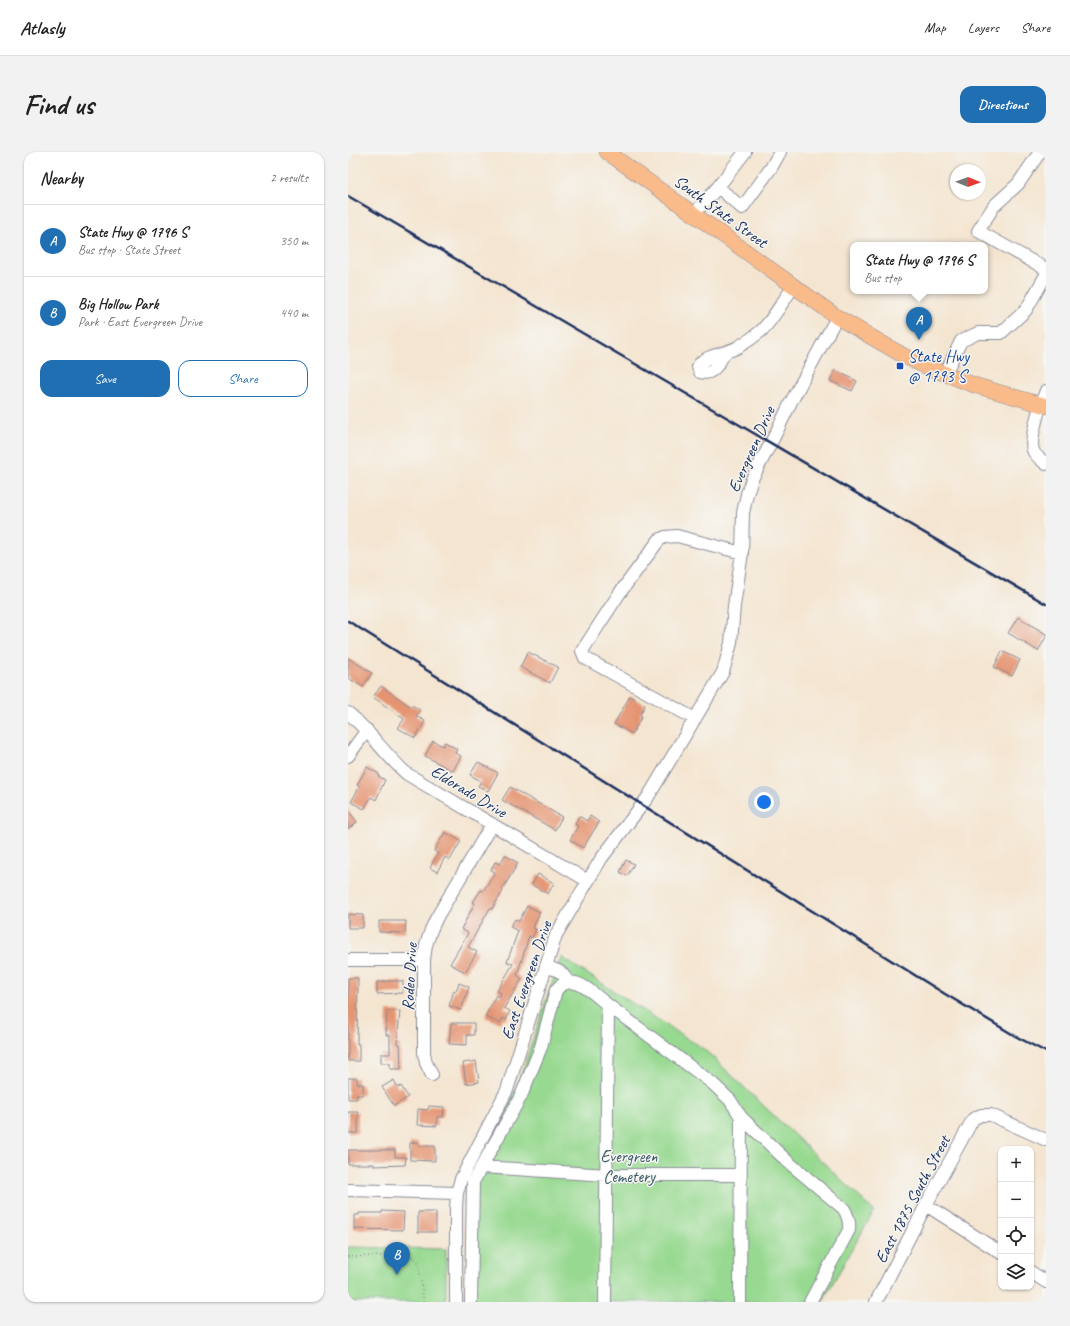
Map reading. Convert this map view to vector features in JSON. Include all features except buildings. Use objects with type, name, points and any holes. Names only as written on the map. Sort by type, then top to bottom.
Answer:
[{"type":"main road","name":"South State Street","points":[[607,152],[837,317],[904,356],[945,374],[982,387],[1044,400]]},
{"type":"street","points":[[694,214],[718,187],[745,152]]},
{"type":"street","points":[[718,187],[742,208],[771,168],[780,152]]},
{"type":"street","points":[[1040,152],[1018,184],[994,206],[978,231],[1046,269]]},
{"type":"street","points":[[945,374],[961,341],[978,333],[1001,333],[1026,310],[1046,275]]},
{"type":"street","points":[[725,353],[738,347],[761,331],[794,286]]},
{"type":"street","name":"Evergreen Drive","points":[[734,606],[742,553],[743,513],[752,479],[791,402],[837,317]]},
{"type":"street","points":[[1044,400],[1032,440],[1033,450],[1046,464]]},
{"type":"street","points":[[696,718],[585,658],[582,651],[619,594],[659,540],[665,537],[677,536],[742,553]]},
{"type":"street","name":"East Evergreen Drive","points":[[456,1302],[457,1192],[461,1179],[507,1090],[556,936],[600,859],[648,797],[723,672],[731,643],[734,606]]},
{"type":"street","name":"Eldorado Drive","points":[[348,713],[367,730],[396,764],[407,774],[588,881]]},
{"type":"street","points":[[348,756],[367,730]]},
{"type":"street","name":"Rodeo Drive","points":[[432,1075],[426,1063],[424,1053],[424,960],[426,945],[430,930],[437,917],[492,824]]},
{"type":"street","points":[[348,960],[424,960]]},
{"type":"street","points":[[546,967],[563,973],[568,982]]},
{"type":"street","points":[[471,1302],[473,1182],[521,1096],[540,1047],[556,990],[561,984],[568,982],[578,983],[712,1083],[730,1100],[740,1116],[787,1161],[844,1209],[850,1222],[849,1230],[810,1302]]},
{"type":"street","points":[[605,1302],[608,1005]]},
{"type":"street","name":"East 1875 South Street","points":[[881,1300],[926,1205],[973,1119],[991,1115],[1046,1140]]},
{"type":"street","points":[[740,1116],[740,1302]]},
{"type":"street","points":[[482,1167],[607,1175],[740,1175]]},
{"type":"street","points":[[348,1190],[457,1192]]},
{"type":"street","points":[[926,1205],[998,1251]]},
{"type":"street","points":[[1034,1274],[1046,1282]]},
{"type":"path","points":[[348,1257],[402,1255],[414,1257],[418,1262],[424,1302]]},
{"type":"green space","name":"Evergreen Cemetery","points":[[561,957],[705,1050],[874,1211],[822,1302],[466,1302],[474,1169],[517,1087]]},
{"type":"green space","points":[[348,1247],[446,1249],[446,1302],[348,1302]]},
{"type":"railway","points":[[348,196],[1046,604]]},
{"type":"railway","points":[[348,621],[945,994],[1017,1037],[1046,1052]]},
{"type":"place","name":"State Hwy @ 1796 S","points":[[919,340]]},
{"type":"place","name":"State Hwy @ 1793 S","points":[[900,366]]},
{"type":"place","name":"Big Hollow Park","points":[[397,1275]]}]
